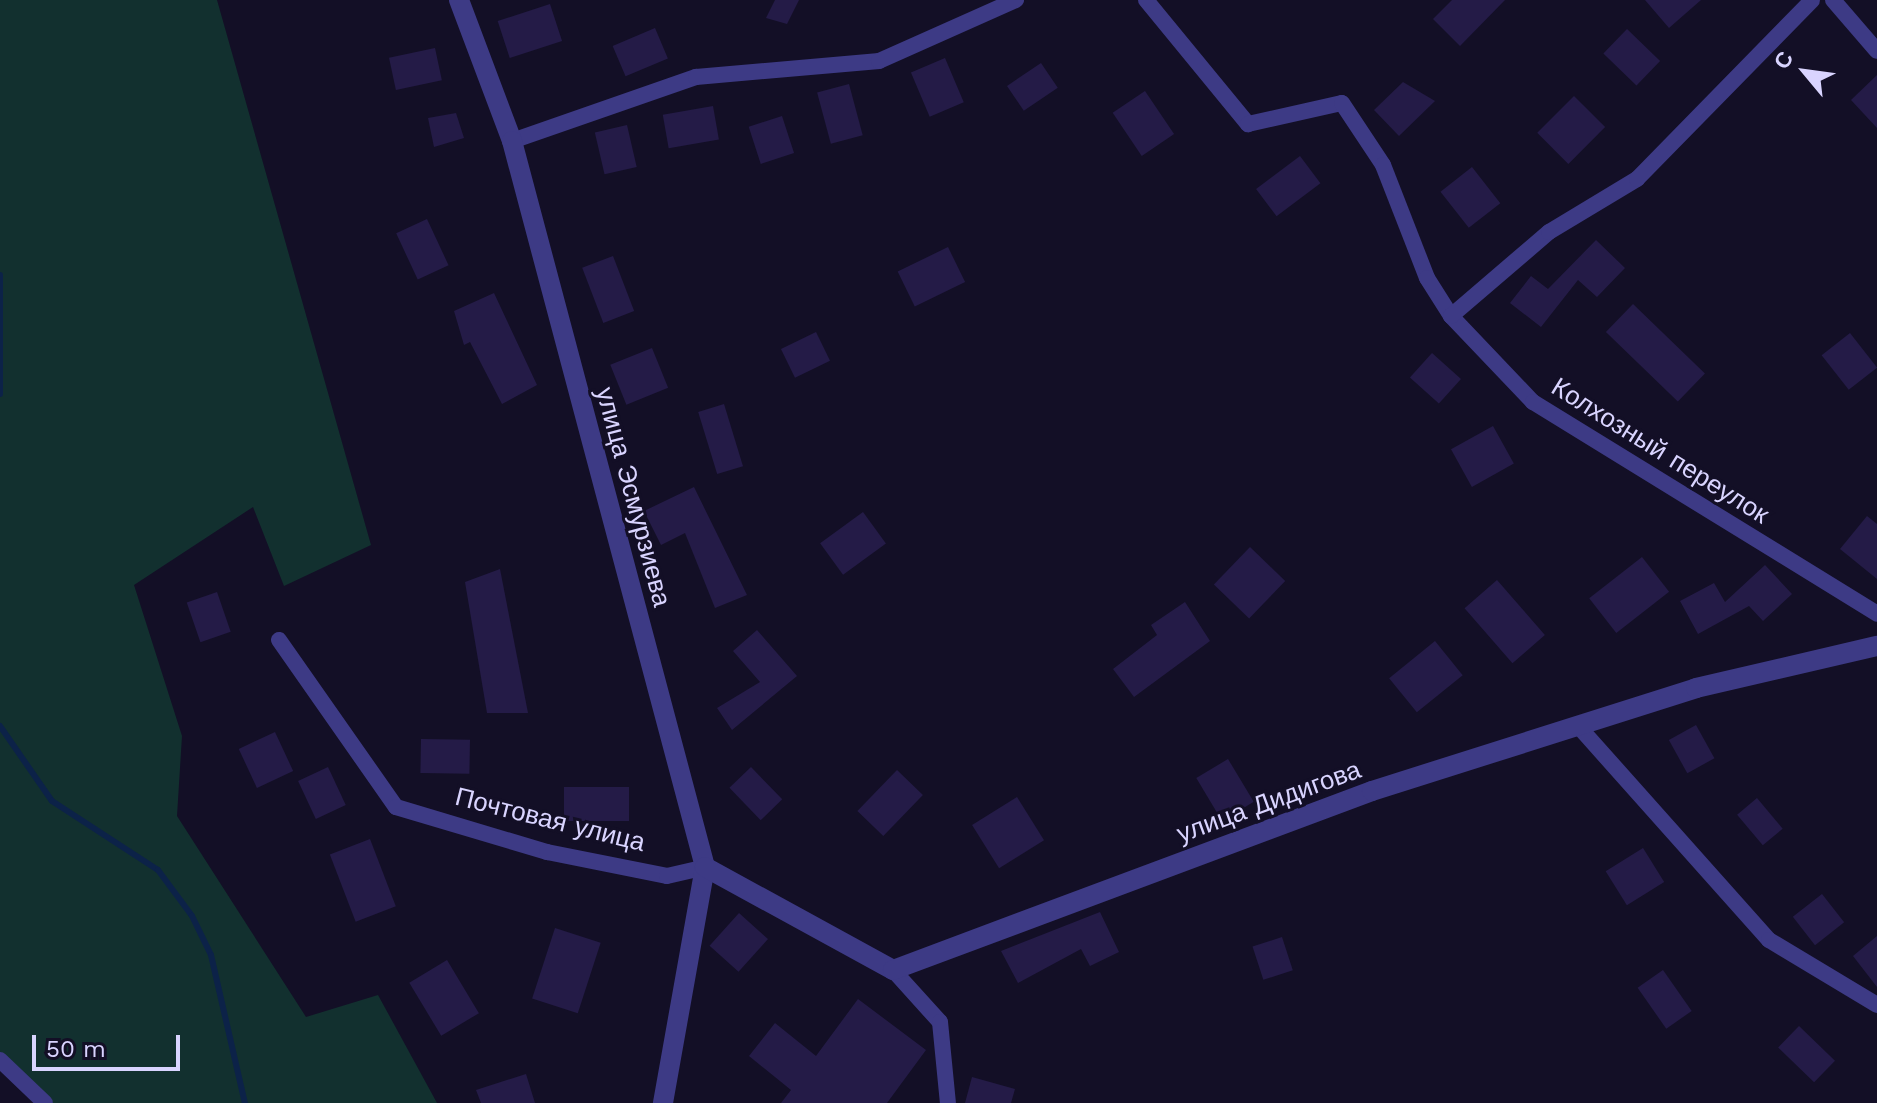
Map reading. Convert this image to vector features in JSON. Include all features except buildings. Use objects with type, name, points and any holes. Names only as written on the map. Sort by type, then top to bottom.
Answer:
[{"type":"street","name":"улица Эсмурзиева","points":[[459,0],[512,141],[705,867]]},
{"type":"street","points":[[512,141],[696,77],[879,61],[1016,0]]},
{"type":"street","name":"Колхозный переулок","points":[[1146,0],[1248,124],[1342,103],[1383,165],[1427,278],[1451,316],[1533,402],[1877,614]]},
{"type":"street","points":[[1451,316],[1549,232],[1637,179],[1812,0]]},
{"type":"street","points":[[1833,0],[1877,51]]},
{"type":"street","name":"Почтовая улица","points":[[279,640],[396,807],[667,876],[705,867]]},
{"type":"street","name":"улица Дидигова","points":[[893,970],[1372,791],[1580,728],[1696,688],[1877,646]]},
{"type":"street","points":[[1580,728],[1769,940],[1877,1005]]},
{"type":"street","points":[[663,1103],[705,867],[893,970],[940,1022],[948,1103]]},
{"type":"street","points":[[4,1067],[45,1103]]},
{"type":"green space","points":[[0,0],[217,0],[371,545],[284,586],[253,507],[134,585],[182,736],[177,816],[306,1017],[378,995],[437,1103],[45,1103],[0,1060]]},
{"type":"waterway","points":[[0,275],[0,394]]},
{"type":"waterway","points":[[0,726],[52,801],[158,870],[192,916],[211,955],[245,1103]]}]
